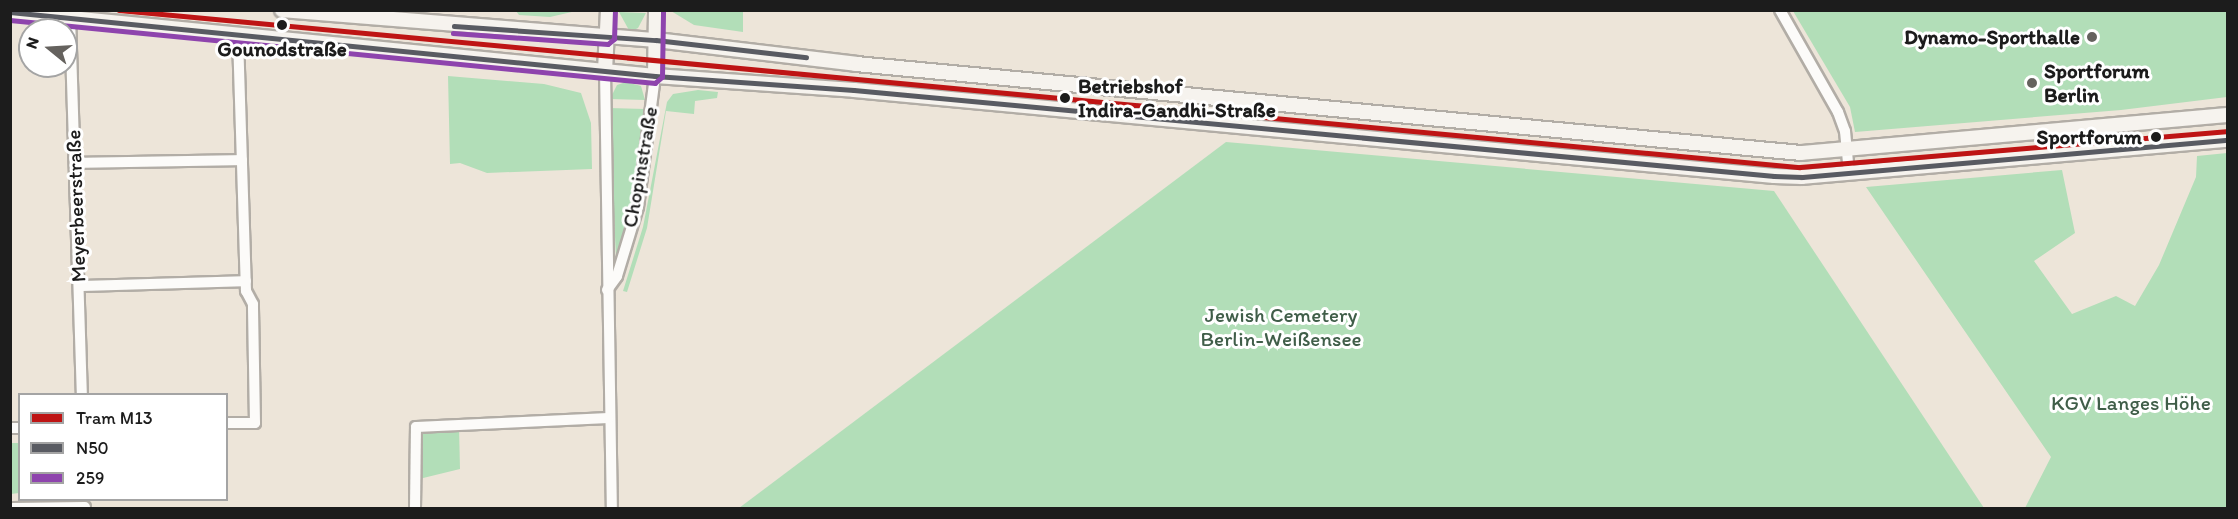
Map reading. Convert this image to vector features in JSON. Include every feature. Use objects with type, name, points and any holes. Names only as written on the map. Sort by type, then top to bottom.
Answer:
[{"type":"main road","points":[[282,10],[656,40],[856,64],[1801,153],[2228,115]]},
{"type":"main road","points":[[605,71],[608,10]]},
{"type":"main road","points":[[655,76],[656,10]]},
{"type":"main road","points":[[10,12],[655,76],[854,90],[1764,175],[1849,173],[2228,140]]},
{"type":"main road","points":[[854,90],[856,64]]},
{"type":"main road","points":[[2022,134],[2024,159]]},
{"type":"street","points":[[1780,10],[1838,112],[1849,173]]},
{"type":"street","name":"Meyerbeerstraße","points":[[70,17],[82,393]]},
{"type":"street","points":[[228,423],[255,423],[253,304],[246,281],[238,34]]},
{"type":"street","name":"Chopinstraße","points":[[605,71],[612,508]]},
{"type":"street","name":"Chopinstraße","points":[[607,290],[617,276],[638,207],[655,76]]},
{"type":"street","points":[[75,163],[242,160]]},
{"type":"street","points":[[79,286],[246,281]]},
{"type":"street","points":[[415,508],[416,427],[609,418]]},
{"type":"street","points":[[13,508],[85,505]]},
{"type":"green space","points":[[516,11],[576,11],[550,17],[519,15]]},
{"type":"green space","points":[[671,11],[743,11],[743,32],[694,25]]},
{"type":"green space","name":"Sportforum Berlin","points":[[1793,11],[2227,11],[2227,97],[2121,110],[1855,132],[1850,107]]},
{"type":"green space","points":[[619,12],[646,13],[638,28],[630,32]]},
{"type":"green space","points":[[448,76],[544,84],[581,93],[591,123],[592,169],[487,173],[460,163],[450,164]]},
{"type":"green space","points":[[626,82],[641,86],[645,100],[610,99],[617,85]]},
{"type":"green space","points":[[698,90],[718,92],[717,98],[695,101],[694,114],[666,111],[647,228],[627,292],[623,291],[643,227],[667,102],[673,94]]},
{"type":"green space","points":[[609,108],[645,109],[634,196],[616,258]]},
{"type":"green space","name":"Jewish Cemetery Berlin-Weißensee","points":[[1226,142],[1774,191],[1984,508],[739,508]]},
{"type":"green space","name":"KGV Langes Höhe","points":[[2227,153],[2227,508],[2025,508],[2051,457],[1866,187],[2062,170],[2075,233],[2034,261],[2072,314],[2116,296],[2135,306],[2159,265],[2196,177],[2197,156]]},
{"type":"green space","points":[[459,427],[460,469],[419,479],[421,434]]},
{"type":"green space","points":[[11,443],[18,443],[18,493],[11,494]]},
{"type":"tram line","name":"M13","points":[[119,10],[1800,167],[2228,131]]},
{"type":"transit line","name":"259","points":[[453,33],[608,44],[614,39],[615,10]]},
{"type":"transit line","name":"259","points":[[10,20],[655,83],[662,77],[663,10]]},
{"type":"transit line","name":"N50","points":[[10,12],[655,76],[854,90],[1774,176],[1802,177],[2228,140]]},
{"type":"transit line","name":"N50","points":[[454,26],[656,40],[806,57]]},
{"type":"place","name":"Gounodstraße","points":[[282,25]]},
{"type":"place","name":"Dynamo-Sporthalle","points":[[2092,37]]},
{"type":"place","name":"Sportforum Berlin","points":[[2032,83]]},
{"type":"place","name":"Betriebshof Indira-Gandhi-Straße","points":[[1065,98]]},
{"type":"place","name":"Sportforum","points":[[2156,137]]}]
